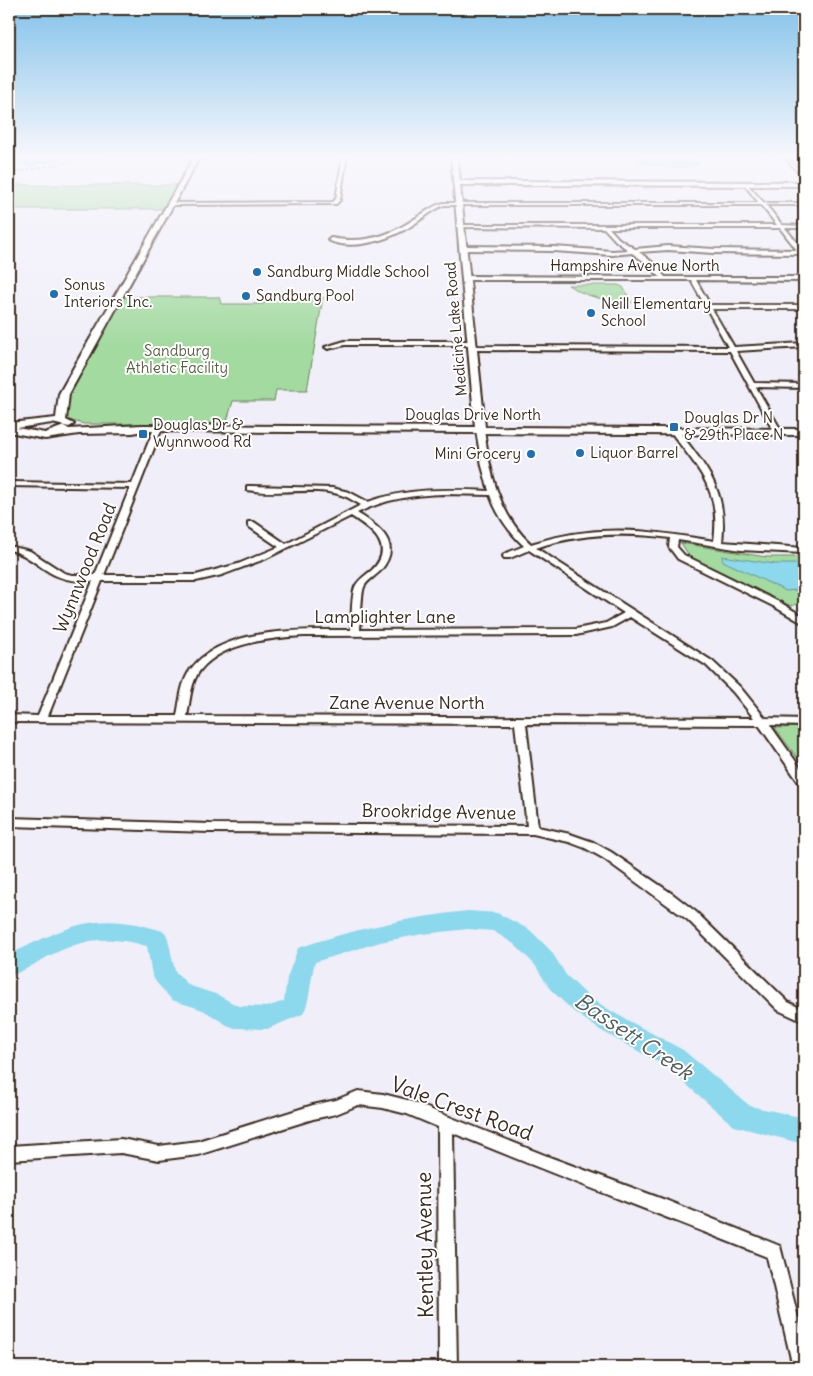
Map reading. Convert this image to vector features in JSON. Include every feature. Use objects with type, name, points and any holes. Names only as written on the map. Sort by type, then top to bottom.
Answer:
[{"type":"street","points":[[31,434],[29,429],[51,414],[59,398],[64,394],[162,219]]},
{"type":"street","points":[[331,240],[357,242],[383,237],[418,219]]},
{"type":"street","name":"Medicine Lake Road","points":[[461,219],[480,430],[486,472],[492,493],[501,513],[510,527],[529,547],[715,668],[741,693],[804,781]]},
{"type":"street","points":[[775,219],[803,253]]},
{"type":"street","points":[[462,226],[804,227]]},
{"type":"street","points":[[604,226],[611,234],[657,268],[664,279]]},
{"type":"street","points":[[464,248],[554,249],[604,252],[668,248],[803,253]]},
{"type":"street","name":"Hampshire Avenue North","points":[[466,278],[804,279]]},
{"type":"street","points":[[694,279],[778,432]]},
{"type":"street","points":[[709,307],[804,307]]},
{"type":"street","points":[[328,347],[345,343],[732,349],[804,345]]},
{"type":"street","points":[[752,385],[804,386]]},
{"type":"street","points":[[56,434],[65,428],[62,422],[61,408],[65,398],[64,394]]},
{"type":"street","name":"Douglas Drive North","points":[[9,426],[52,420],[77,426],[135,426],[142,428]]},
{"type":"street","name":"Douglas Drive North","points":[[9,430],[42,436],[79,431],[133,430],[142,428],[804,432]]},
{"type":"street","name":"Wynnwood Road","points":[[42,719],[158,428]]},
{"type":"street","points":[[675,432],[709,478],[716,494],[721,510],[722,527],[718,544]]},
{"type":"street","points":[[9,484],[135,486]]},
{"type":"street","points":[[250,488],[344,493],[367,505]]},
{"type":"street","points":[[9,548],[30,553],[47,568],[61,576],[98,579],[177,579],[215,575],[248,564],[367,505],[387,498],[410,493],[492,493]]},
{"type":"street","points":[[351,513],[377,530],[382,537],[386,553],[377,569],[359,588],[355,633]]},
{"type":"street","points":[[250,524],[284,546]]},
{"type":"street","points":[[508,556],[560,537],[604,532],[650,533],[756,549],[804,551]]},
{"type":"street","points":[[674,536],[672,548],[681,557],[778,605],[804,621]]},
{"type":"street","name":"Lamplighter Lane","points":[[181,719],[194,672],[206,660],[223,651],[261,637],[282,634],[576,632],[609,625],[630,613]]},
{"type":"street","name":"Zane Avenue North","points":[[9,719],[804,722]]},
{"type":"street","points":[[520,721],[533,830]]},
{"type":"street","name":"Brookridge Avenue","points":[[9,822],[210,828],[533,830],[570,838],[589,845],[670,898],[692,916],[783,1006],[804,1016]]},
{"type":"street","name":"Vale Crest Road","points":[[9,1152],[121,1146],[159,1153],[198,1148],[313,1112],[336,1107],[358,1098],[383,1101],[407,1107],[552,1166],[668,1209],[774,1252],[802,1367]]},
{"type":"street","name":"Kentley Avenue","points":[[445,1122],[448,1367]]},
{"type":"green space","points":[[568,285],[618,285],[623,287],[632,303],[598,298]]},
{"type":"green space","name":"Sandburg Athletic Facility","points":[[124,297],[219,297],[221,304],[264,304],[266,297],[323,297],[307,390],[276,390],[274,401],[233,401],[226,424],[84,424],[65,419],[67,400]]},
{"type":"green space","points":[[681,543],[766,557],[804,557],[804,602],[791,606],[690,557]]},
{"type":"green space","points":[[804,727],[804,767],[775,728]]},
{"type":"water","points":[[722,556],[775,564],[804,564],[804,589],[786,591],[723,561]]},
{"type":"waterway","name":"Bassett Creek","points":[[9,966],[52,944],[75,935],[106,930],[128,932],[157,939],[164,975],[180,993],[210,1002],[235,1017],[267,1018],[295,1007],[299,978],[306,955],[380,933],[423,925],[468,920],[497,922],[522,937],[543,958],[558,982],[581,1004],[608,1022],[674,1058],[743,1117],[804,1131]]},
{"type":"place","name":"Sandburg Middle School","points":[[257,272]]},
{"type":"place","name":"Sonus Interiors Inc.","points":[[54,294]]},
{"type":"place","name":"Sandburg Pool","points":[[246,296]]},
{"type":"place","name":"Neill Elementary School","points":[[591,313]]},
{"type":"place","name":"Douglas Dr N & 29th Place N","points":[[674,427]]},
{"type":"place","name":"Douglas Dr & Wynnwood Rd","points":[[143,434]]},
{"type":"place","name":"Liquor Barrel","points":[[580,453]]},
{"type":"place","name":"Mini Grocery","points":[[531,454]]}]
